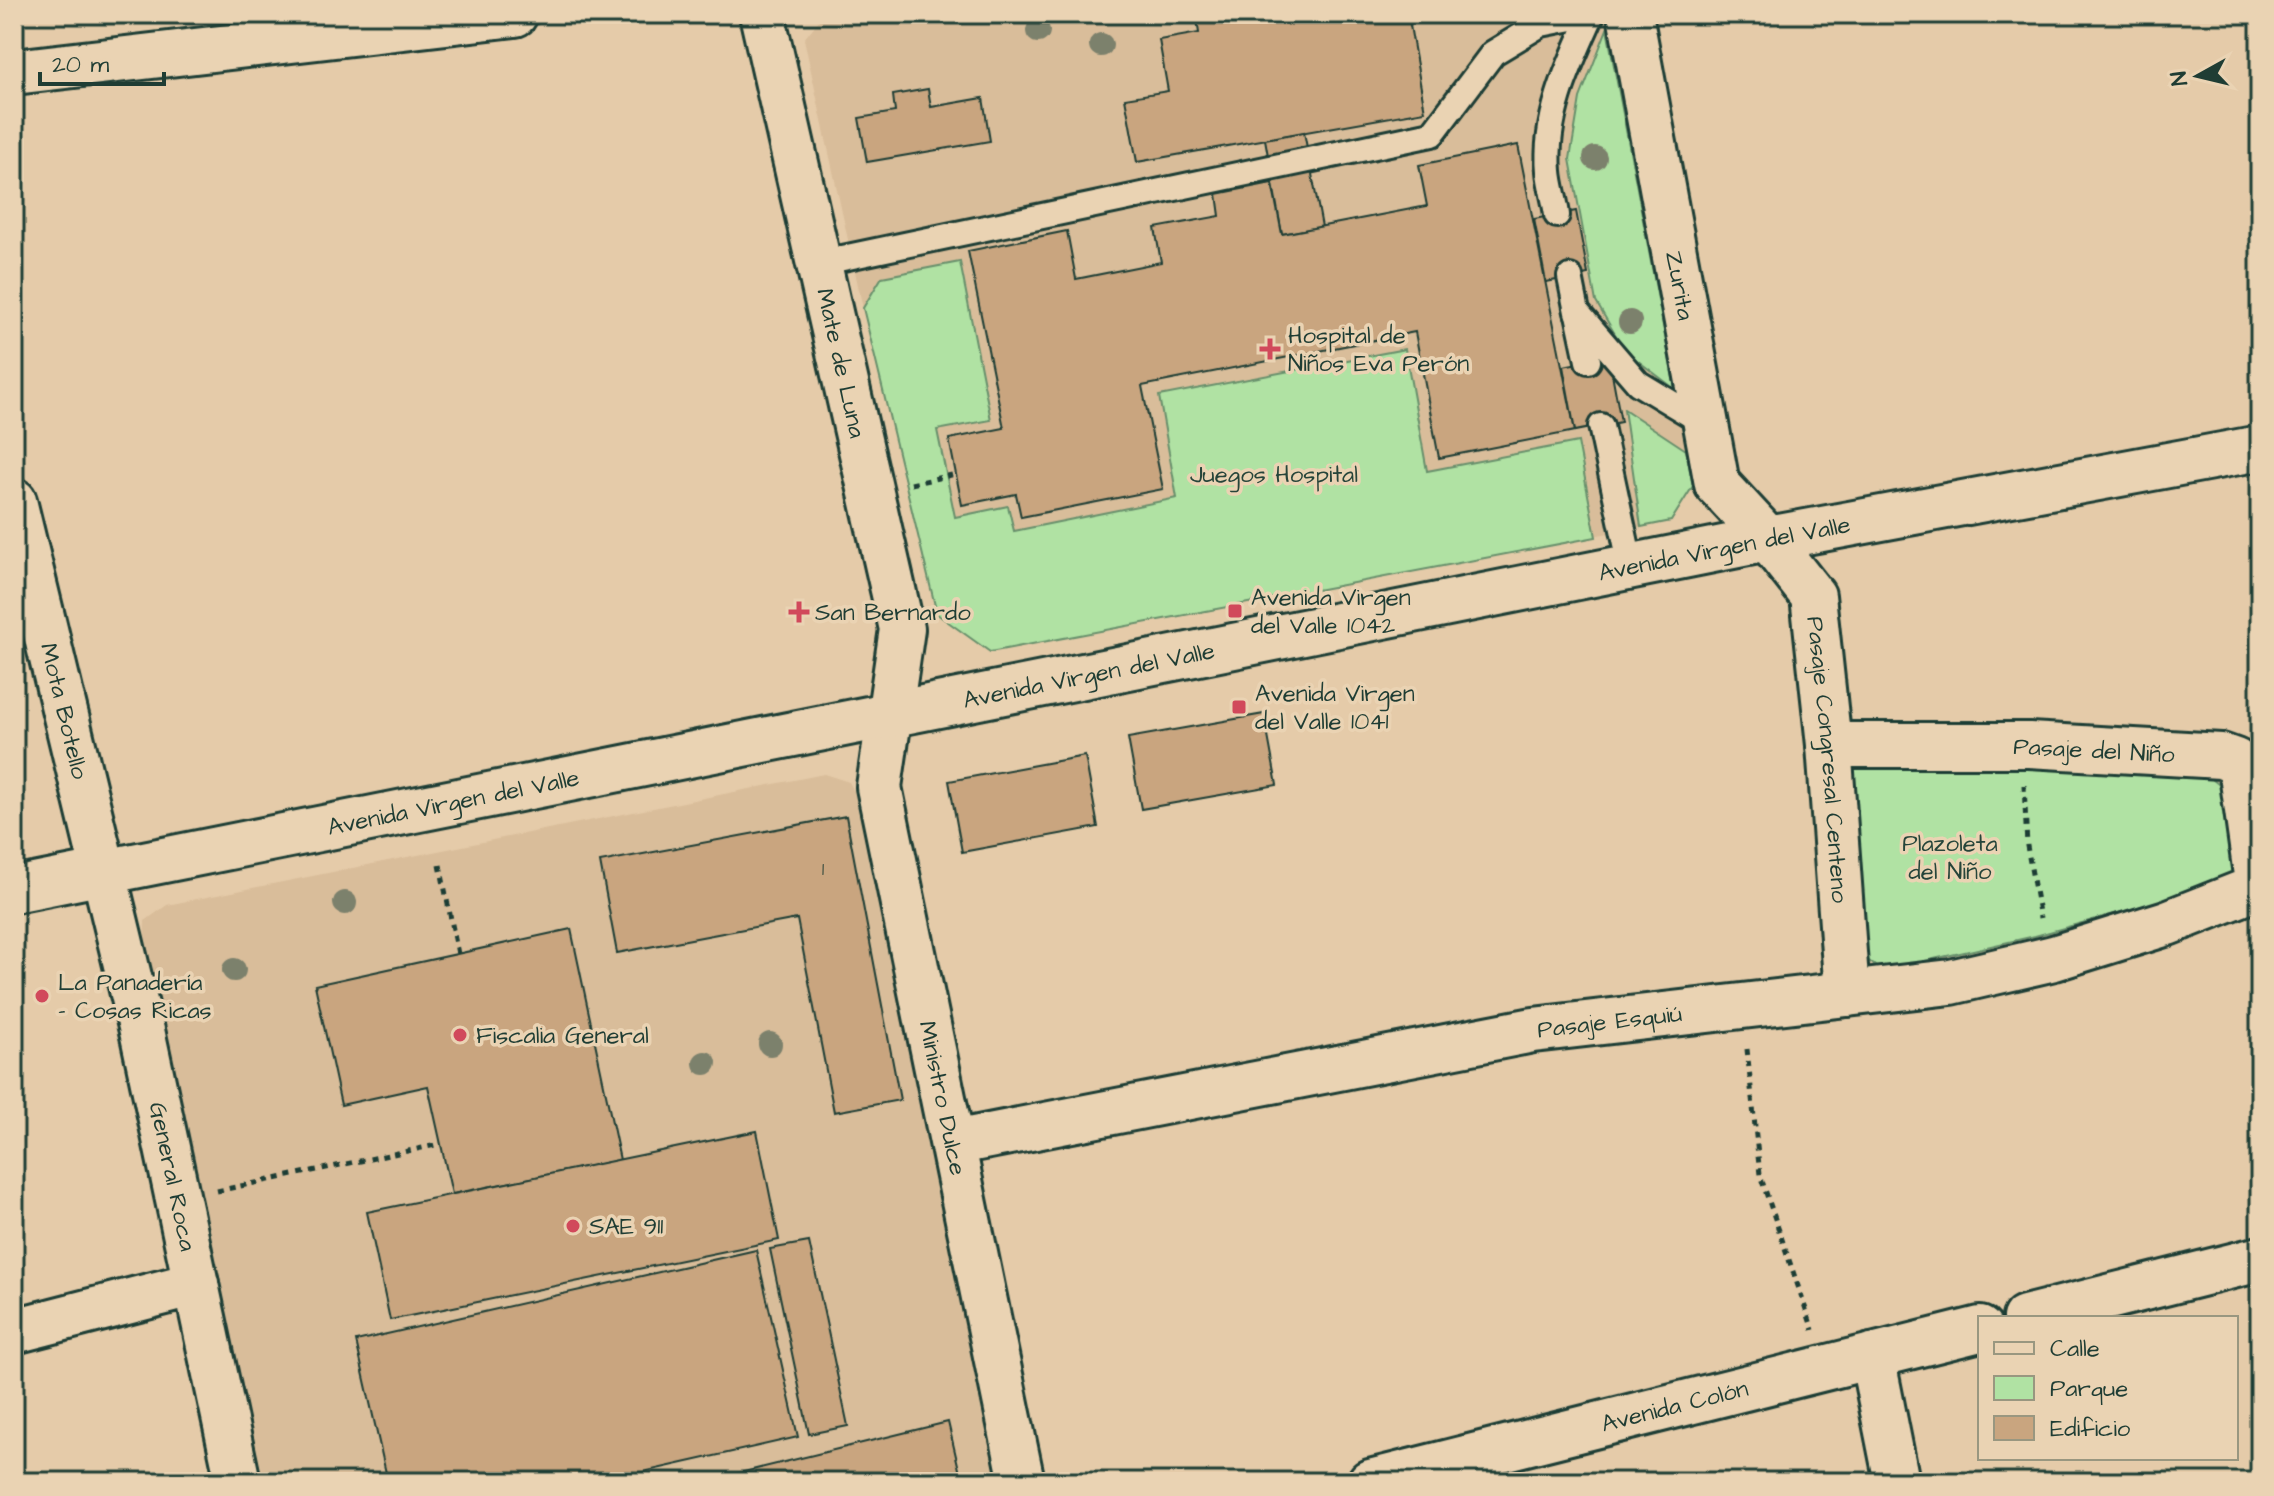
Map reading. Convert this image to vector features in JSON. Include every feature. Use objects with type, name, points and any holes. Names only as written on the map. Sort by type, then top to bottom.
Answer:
[{"type":"street","points":[[14,72],[515,14]]},
{"type":"street","name":"Mate de Luna","points":[[762,14],[902,629],[890,715]]},
{"type":"street","name":"Zurita","points":[[1630,14],[1717,484],[1768,539]]},
{"type":"street","name":"Avenida Virgen del Valle","points":[[14,890],[1768,539],[2260,448]]},
{"type":"street","name":"Mota Botello","points":[[14,501],[104,873]]},
{"type":"street","name":"Pasaje Congresal Centeno","points":[[1768,539],[1813,596],[1829,745],[1847,994]]},
{"type":"street","name":"Ministro Dulce","points":[[890,715],[879,787],[1022,1482]]},
{"type":"street","name":"Pasaje del Niño","points":[[1829,745],[2029,745],[2221,756],[2235,761],[2242,774],[2257,882]]},
{"type":"street","name":"General Roca","points":[[104,873],[143,1035],[238,1482]]},
{"type":"street","name":"Pasaje Esquiú","points":[[953,1143],[1533,1030],[1951,982],[2054,958],[2167,923],[2248,891],[2257,882]]},
{"type":"street","points":[[2033,1316],[2260,1259]]},
{"type":"street","points":[[14,1331],[196,1284]]},
{"type":"street","name":"Avenida Colón","points":[[1370,1482],[1978,1330]]},
{"type":"street","points":[[1872,1356],[1897,1482]]},
{"type":"lane","points":[[819,263],[1432,134],[1493,53],[1541,24],[1592,14]]},
{"type":"lane","points":[[1557,215],[1549,170],[1552,120],[1569,67],[1592,14]]},
{"type":"lane","points":[[1570,277],[1588,361]]},
{"type":"lane","points":[[1577,312],[1638,383],[1706,424]]},
{"type":"lane","points":[[1601,426],[1631,567]]},
{"type":"path","points":[[2029,745],[2023,774],[2027,846],[2041,922],[2054,958]]},
{"type":"path","points":[[440,865],[458,954]]},
{"type":"path","points":[[1742,1004],[1760,1175],[1825,1368]]},
{"type":"path","points":[[216,1191],[441,1144]]},
{"type":"shaded area","name":"Hospital de Niños Eva Perón","points":[[824,14],[1604,14],[1693,486],[1671,521],[990,652],[937,614],[863,308],[804,39]]},
{"type":"shaded area","points":[[824,774],[849,782],[860,802],[998,1482],[264,1482],[144,948],[145,921],[167,905]]},
{"type":"green space","points":[[1607,29],[1675,389],[1625,351],[1596,302],[1570,159],[1580,98]]},
{"type":"green space","name":"Juegos Hospital","points":[[960,262],[991,420],[937,430],[955,517],[1008,506],[1014,531],[1177,498],[1159,396],[1405,349],[1427,471],[1578,442],[1596,537],[990,652],[937,614],[863,308],[882,277]]},
{"type":"green space","points":[[1624,409],[1686,450],[1693,486],[1671,521],[1641,527]]},
{"type":"green space","name":"Plazoleta del Niño","points":[[2010,760],[2203,772],[2227,791],[2239,862],[2223,884],[2035,936],[1881,971],[1863,956],[1846,776],[1860,763]]},
{"type":"building","points":[[1196,14],[1408,14],[1425,111],[1137,162],[1125,98],[1168,91],[1159,40],[1199,33]]},
{"type":"building","points":[[928,89],[931,107],[983,98],[990,141],[867,162],[859,118],[895,112],[893,95]]},
{"type":"building","points":[[1304,132],[1322,227],[1282,234],[1265,139]]},
{"type":"building","points":[[1518,145],[1575,431],[1439,458],[1415,332],[1142,386],[1163,489],[1021,517],[1016,494],[962,505],[949,439],[1004,428],[968,251],[1067,231],[1076,279],[1161,262],[1155,228],[1220,216],[1217,194],[1272,183],[1282,234],[1427,206],[1419,165]]},
{"type":"building","points":[[1576,211],[1588,274],[1546,282],[1534,219]]},
{"type":"building","points":[[1609,357],[1621,422],[1575,431],[1563,366]]},
{"type":"building","points":[[1264,714],[1277,785],[1141,809],[1128,738]]},
{"type":"building","points":[[1085,756],[1098,827],[962,852],[949,781]]},
{"type":"building","points":[[846,816],[900,1100],[834,1112],[797,919],[617,953],[600,862]]},
{"type":"building","name":"Fiscalia General","points":[[571,929],[620,1160],[452,1194],[428,1086],[341,1105],[315,985]]},
{"type":"building","name":"SAE 911","points":[[757,1131],[779,1240],[390,1320],[367,1212]]},
{"type":"building","points":[[809,1242],[848,1426],[809,1434],[770,1249]]},
{"type":"building","points":[[756,1250],[798,1437],[599,1482],[388,1482],[356,1341]]},
{"type":"building","points":[[948,1422],[962,1482],[703,1482]]},
{"type":"place","name":"Hospital de Niños Eva Perón","points":[[1270,349]]},
{"type":"place","name":"Avenida Virgen del Valle 1042","points":[[1235,611]]},
{"type":"place","name":"San Bernardo","points":[[799,612]]},
{"type":"place","name":"Avenida Virgen del Valle 1041","points":[[1239,707]]},
{"type":"place","name":"La Panadería - Cosas Ricas","points":[[42,996]]},
{"type":"place","name":"Fiscalia General","points":[[460,1035]]},
{"type":"place","name":"SAE 911","points":[[573,1226]]}]
